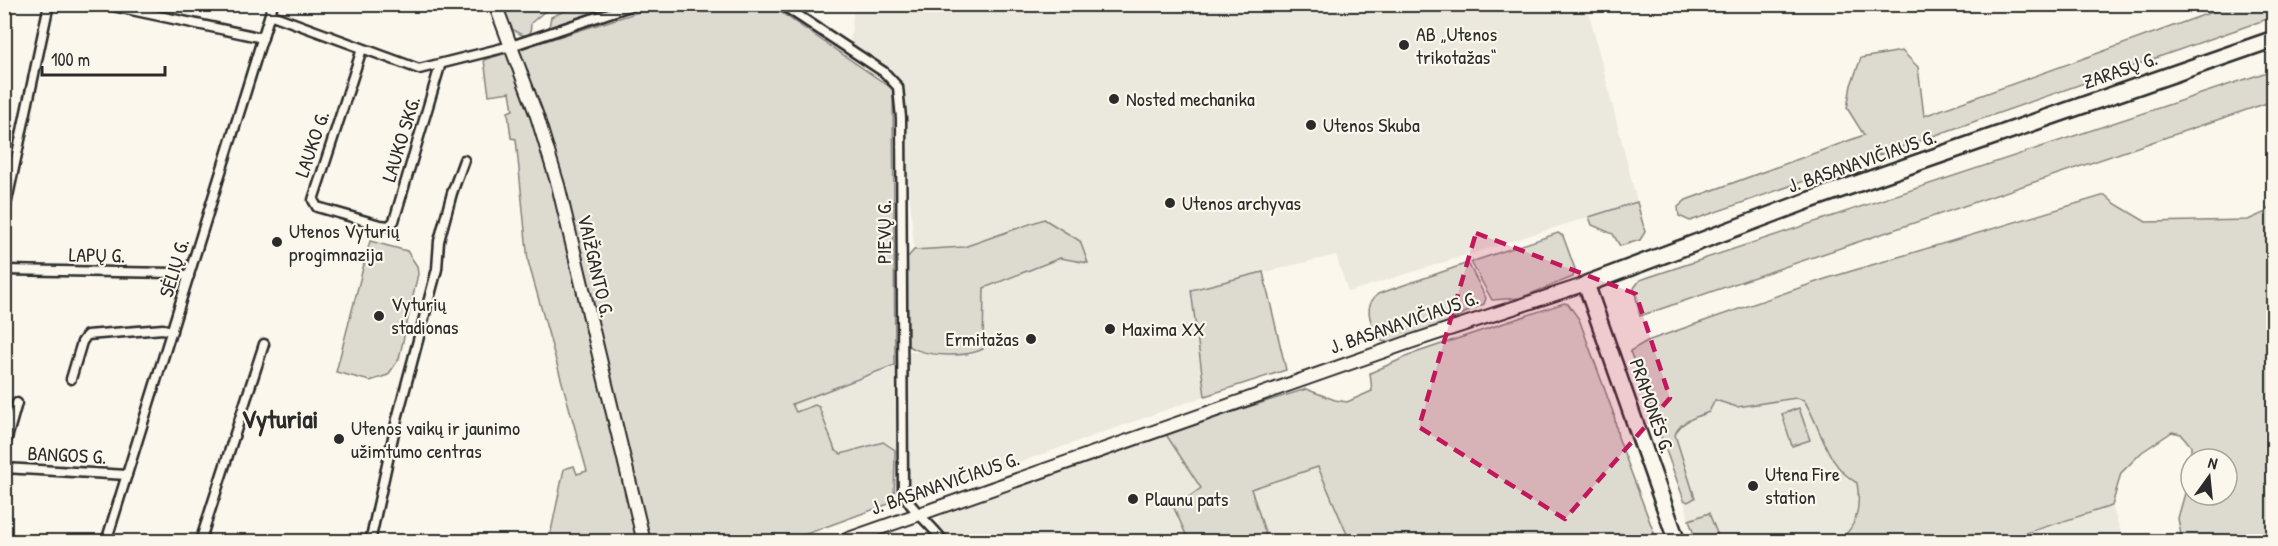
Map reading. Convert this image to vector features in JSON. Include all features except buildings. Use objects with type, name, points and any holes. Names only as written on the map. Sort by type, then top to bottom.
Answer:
[{"type":"highway","name":"ZARASŲ G.","points":[[1981,142],[2274,39]]},
{"type":"highway","name":"J. BASANAVIČIAUS G.","points":[[1586,284],[1810,200],[1981,142]]},
{"type":"highway","name":"PRAMONĖS G.","points":[[1586,284],[1677,542]]},
{"type":"main road","name":"VAIŽGANTO G.","points":[[495,4],[537,116],[558,185],[644,542]]},
{"type":"main road","name":"J. BASANAVIČIAUS G.","points":[[840,542],[1431,335],[1586,284]]},
{"type":"street","points":[[4,215],[49,4]]},
{"type":"street","points":[[103,4],[263,38]]},
{"type":"street","name":"SĖLIŲ G.","points":[[106,542],[272,15],[273,4]]},
{"type":"street","points":[[272,15],[410,68],[440,66],[511,46],[636,4]]},
{"type":"street","name":"PIEVŲ G.","points":[[781,4],[884,72],[898,87],[901,130],[903,491],[906,502],[920,513]]},
{"type":"street","name":"LAUKO G.","points":[[362,49],[313,200],[317,207],[380,225],[389,226],[394,221]]},
{"type":"street","name":"LAUKO SKG.","points":[[394,221],[440,66]]},
{"type":"street","points":[[370,542],[398,419],[437,270],[442,232],[464,160]]},
{"type":"street","name":"LAPŲ G.","points":[[4,270],[173,273],[189,276]]},
{"type":"street","points":[[71,379],[82,342],[87,335],[163,329],[172,331]]},
{"type":"street","points":[[200,542],[264,344]]},
{"type":"street","points":[[4,449],[17,403]]},
{"type":"street","name":"BANGOS G.","points":[[4,468],[127,475]]},
{"type":"street","points":[[920,513],[944,542]]},
{"type":"highlighted area","points":[[1476,233],[1636,294],[1670,398],[1565,519],[1419,427]]},
{"type":"shaded area","points":[[2234,4],[2273,5],[2273,17],[1690,221],[1679,216],[1678,207],[1686,200],[1864,135],[1847,108],[1851,85],[1861,58],[1902,51],[1918,67],[1924,116]]},
{"type":"shaded area","points":[[500,5],[552,5],[531,23],[530,36],[514,30]]},
{"type":"shaded area","points":[[577,5],[627,5],[548,32],[551,17]]},
{"type":"shaded area","points":[[661,5],[770,5],[893,89],[895,365],[792,404],[796,412],[815,405],[819,407],[835,450],[841,454],[883,442],[895,450],[894,502],[787,541],[549,541],[564,469],[574,466],[577,474],[587,471],[528,261],[516,139],[511,138],[508,112],[513,110],[510,92],[489,95],[484,60]]},
{"type":"shaded area","points":[[854,5],[1587,5],[1637,202],[1348,292],[1336,255],[1191,290],[1205,396],[945,489],[894,502],[895,450],[889,444],[883,442],[842,454],[835,450],[819,407],[815,405],[796,412],[792,404],[892,368],[897,351],[971,355],[984,288],[1060,258],[1087,263],[986,241],[964,247],[914,250],[901,88],[883,66],[850,44]]},
{"type":"shaded area","points":[[2273,70],[2273,101],[1640,316],[1634,288],[1640,280]]},
{"type":"shaded area","points":[[2105,195],[2146,222],[2248,220],[2266,212],[2273,202],[2273,541],[2182,541],[2178,518],[2181,507],[2239,507],[2239,447],[2191,447],[2181,434],[2172,432],[2142,452],[2121,473],[2112,506],[2000,541],[1833,541],[1847,532],[1856,518],[1857,483],[1838,467],[1804,400],[1796,398],[1737,407],[1715,400],[1709,412],[1681,426],[1675,435],[1695,498],[1688,502],[1684,500],[1630,351],[1647,341],[1825,279]]},
{"type":"shaded area","points":[[1637,202],[1645,232],[1640,240],[1620,246],[1613,234],[1592,225],[1589,217]]},
{"type":"shaded area","points":[[1044,219],[1080,241],[1088,263],[1060,258],[984,288],[983,349],[966,354],[944,355],[922,352],[906,344],[906,259],[914,250],[964,247]]},
{"type":"shaded area","points":[[1558,233],[1563,236],[1575,269],[1573,277],[1520,298],[1492,300],[1471,262]]},
{"type":"shaded area","name":"Vyturių stadionas","points":[[370,241],[407,251],[417,266],[418,274],[399,359],[388,375],[370,381],[336,372]]},
{"type":"shaded area","points":[[1465,264],[1469,265],[1486,298],[1484,304],[1415,337],[1388,342],[1378,339],[1369,309],[1378,294]]},
{"type":"shaded area","points":[[1263,272],[1286,370],[1205,396],[1191,290]]},
{"type":"shaded area","points":[[1564,303],[1568,304],[1579,319],[1614,415],[1618,437],[1657,541],[1350,541],[1318,467],[1251,489],[1268,541],[1189,541],[1174,508],[1201,488],[1165,433],[1306,389],[1347,402],[1372,391],[1370,373],[1415,353]]},
{"type":"shaded area","points":[[1796,398],[1804,400],[1846,478],[1857,483],[1859,495],[1854,521],[1844,538],[1833,541],[1720,541],[1709,514],[1689,520],[1684,500],[1688,502],[1675,435],[1677,429],[1686,421],[1709,412],[1715,400],[1738,407]]},
{"type":"shaded area","points":[[1799,408],[1810,440],[1792,446],[1782,414]]},
{"type":"shaded area","points":[[1165,433],[1202,489],[1174,508],[1189,541],[949,541],[941,531],[939,523],[942,513]]},
{"type":"shaded area","points":[[1319,467],[1350,541],[1268,541],[1251,489]]},
{"type":"shaded area","points":[[2112,506],[2124,541],[2000,542],[2071,520]]},
{"type":"shaded area","points":[[1709,513],[1720,541],[1696,541],[1689,520]]},
{"type":"place","name":"AB „Utenos trikotažas“","points":[[1404,45]]},
{"type":"place","name":"Nosted mechanika","points":[[1114,99]]},
{"type":"place","name":"Utenos Skuba","points":[[1311,125]]},
{"type":"place","name":"Utenos archyvas","points":[[1170,203]]},
{"type":"place","name":"Utenos Vyturių progimnazija","points":[[277,242]]},
{"type":"place","name":"Vyturių stadionas","points":[[379,316]]},
{"type":"place","name":"Maxima XX","points":[[1110,329]]},
{"type":"place","name":"Ermitažas","points":[[1031,339]]},
{"type":"place","name":"Utenos vaikų ir jaunimo užimtumo centras","points":[[339,439]]},
{"type":"place","name":"Utena Fire station","points":[[1753,486]]},
{"type":"place","name":"Plaunu pats","points":[[1133,499]]},
{"type":"district","name":"Vyturiai","points":[[280,419]]}]
